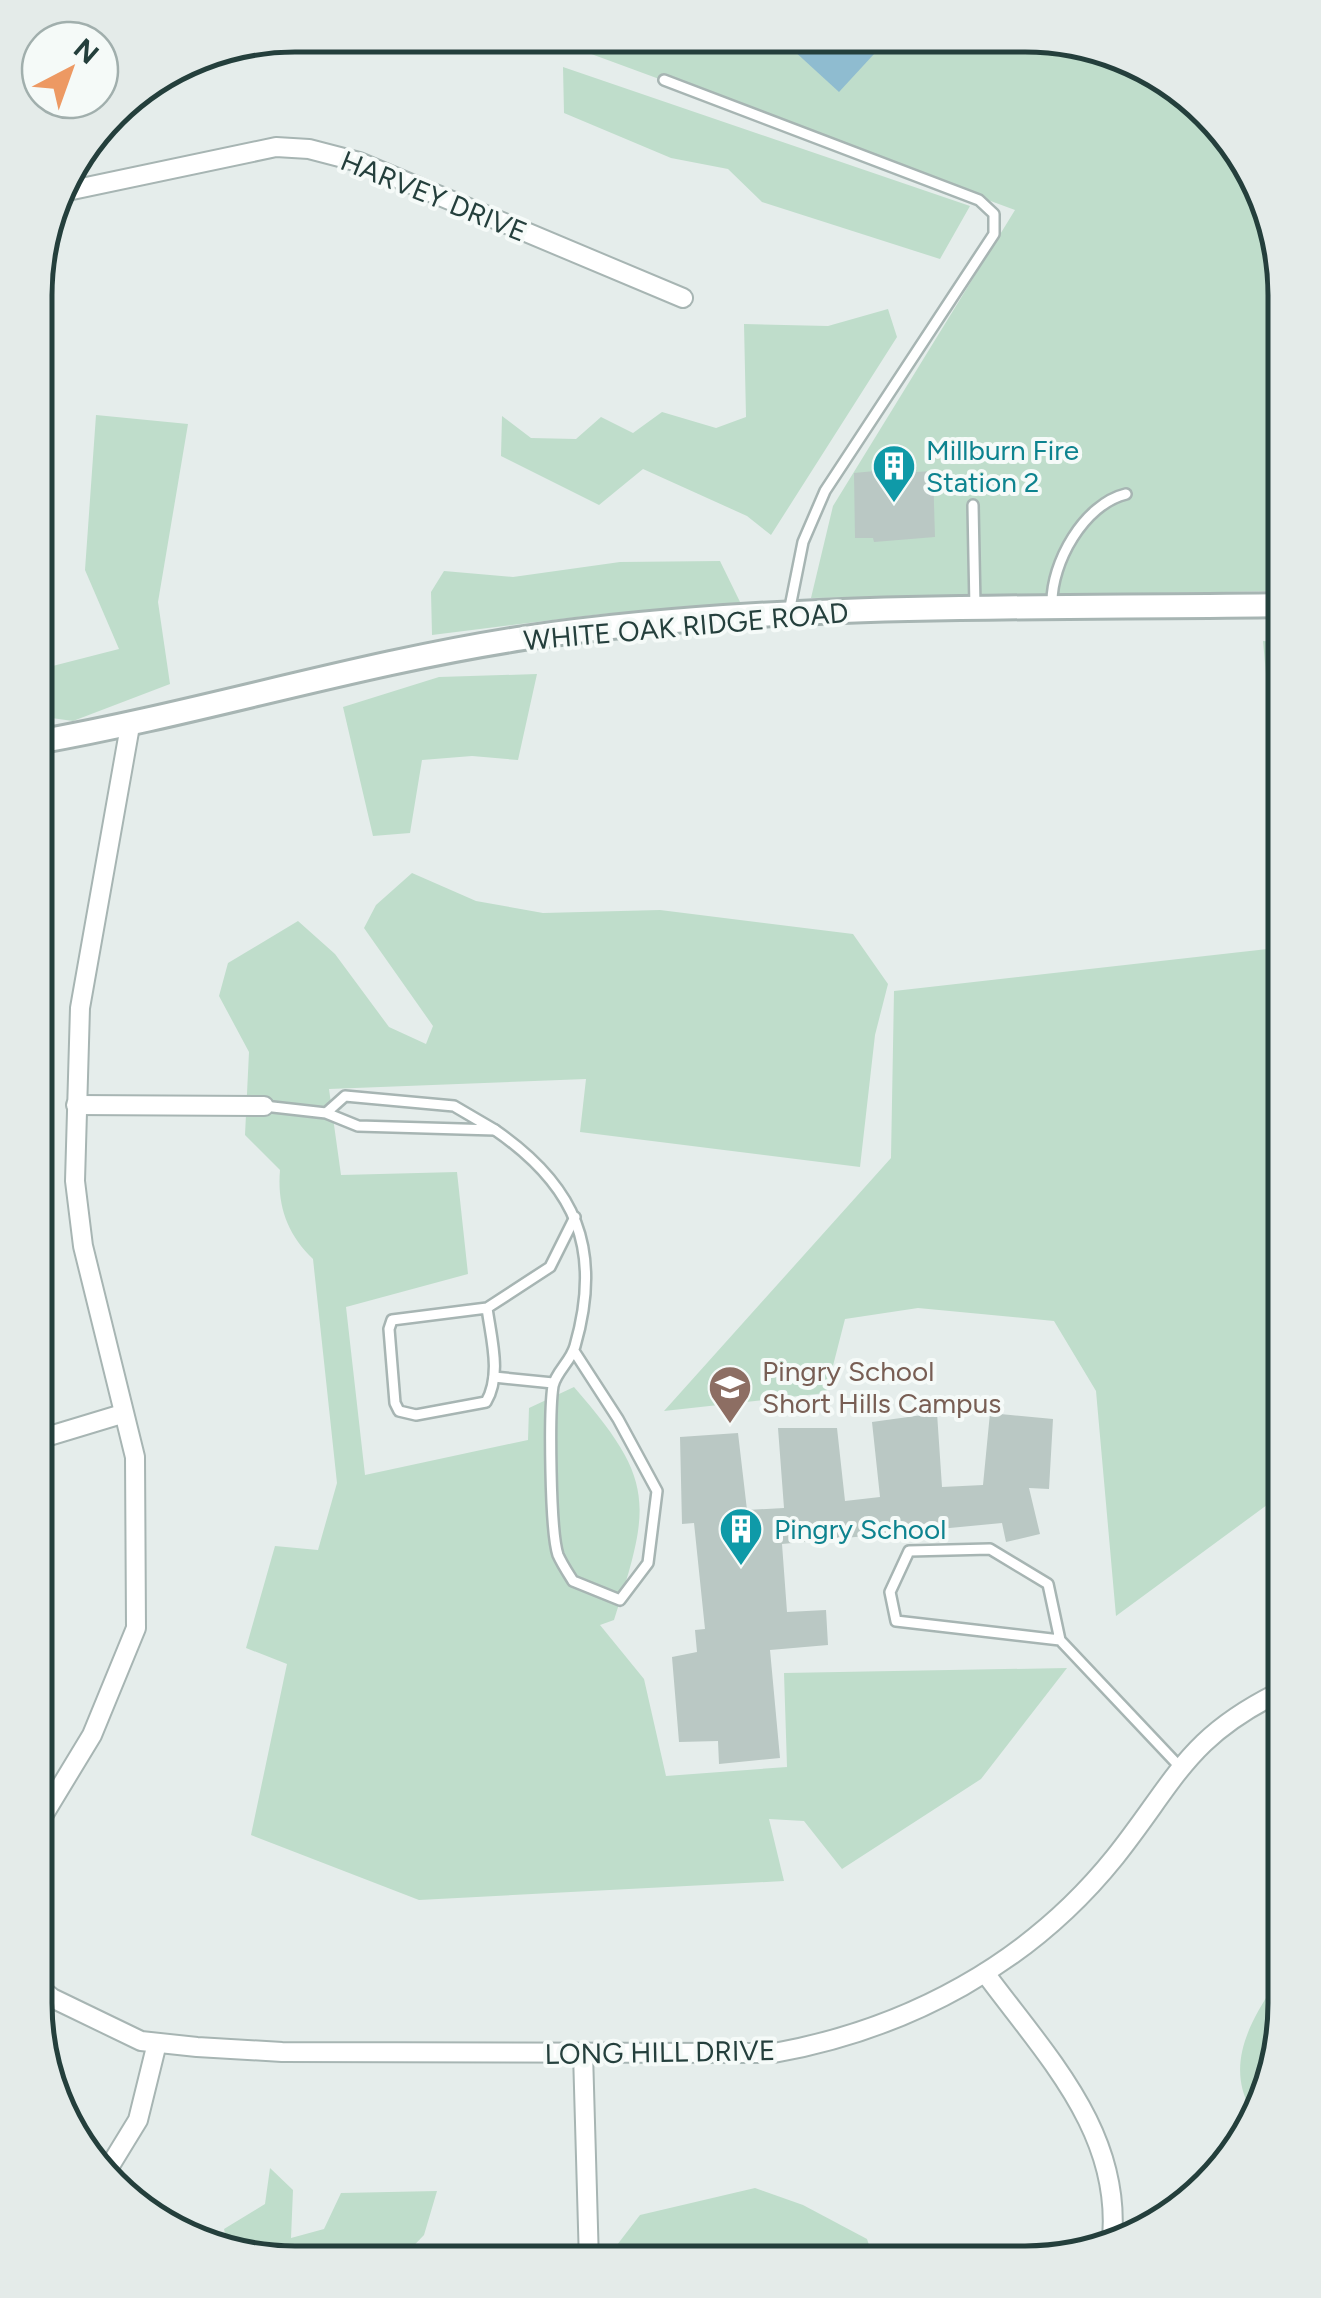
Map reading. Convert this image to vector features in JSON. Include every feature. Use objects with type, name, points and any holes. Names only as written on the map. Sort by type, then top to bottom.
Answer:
[{"type":"street","name":"HARVEY DRIVE","points":[[78,189],[276,147],[309,149],[359,162],[683,298]]},
{"type":"street","name":"WHITE OAK RIDGE ROAD","points":[[52,739],[130,726],[438,653],[525,638],[674,621],[975,609],[1268,605]]},
{"type":"street","points":[[52,1801],[92,1736],[136,1628],[135,1457],[84,1246],[75,1181],[80,1008],[130,726]]},
{"type":"street","points":[[76,1105],[264,1106]]},
{"type":"street","points":[[52,1435],[122,1414]]},
{"type":"street","name":"LONG HILL DRIVE","points":[[52,1994],[141,2041],[282,2052],[774,2053],[829,2044],[926,2008],[1028,1944],[1115,1857],[1179,1766],[1214,1733],[1268,1700]]},
{"type":"street","points":[[984,1974],[1093,2125],[1112,2190],[1111,2229]]},
{"type":"street","points":[[112,2162],[138,2120],[157,2042]]},
{"type":"street","points":[[583,2054],[589,2246]]},
{"type":"lane","points":[[664,80],[978,200],[994,214],[994,234],[825,491],[804,542],[788,614]]},
{"type":"lane","points":[[1052,608],[1053,577],[1062,559],[1094,511],[1110,498],[1126,494]]},
{"type":"lane","points":[[974,505],[975,609]]},
{"type":"lane","points":[[326,1114],[345,1096],[454,1106],[528,1153],[554,1180],[576,1216],[588,1264],[574,1351],[553,1383],[557,1552],[573,1582],[620,1600],[648,1563],[658,1492],[574,1351]]},
{"type":"lane","points":[[264,1106],[326,1114],[358,1126],[495,1130]]},
{"type":"lane","points":[[487,1308],[494,1377],[493,1390],[486,1402],[416,1415],[400,1411],[394,1403],[388,1329],[392,1320],[487,1308],[550,1267],[576,1216]]},
{"type":"lane","points":[[494,1377],[553,1383]]},
{"type":"lane","points":[[1060,1640],[896,1620],[890,1592],[909,1551],[990,1549],[1048,1584],[1060,1640],[1179,1766]]},
{"type":"green space","points":[[586,52],[1041,53],[1103,65],[1160,93],[1186,113],[1228,161],[1256,218],[1264,248],[1268,280],[1268,591],[811,598],[833,506],[1015,210]]},
{"type":"green space","points":[[563,67],[970,206],[940,259],[762,202],[728,169],[671,158],[564,113]]},
{"type":"green space","points":[[888,309],[897,337],[771,535],[747,516],[643,469],[599,505],[501,456],[502,416],[531,438],[576,439],[601,417],[633,433],[662,412],[716,428],[746,417],[744,324],[828,326]]},
{"type":"green space","points":[[96,415],[188,424],[158,602],[170,684],[73,721],[52,718],[52,666],[119,649],[85,570]]},
{"type":"green space","points":[[720,561],[742,606],[602,614],[432,635],[431,592],[444,571],[513,577],[620,562]]},
{"type":"green space","points":[[1263,641],[1268,641],[1268,696]]},
{"type":"green space","points":[[537,674],[518,760],[472,756],[422,760],[410,833],[373,836],[343,707],[439,677]]},
{"type":"green space","points":[[412,873],[476,901],[543,913],[660,910],[853,934],[888,984],[875,1035],[860,1167],[580,1132],[586,1079],[329,1089],[341,1175],[457,1172],[468,1274],[346,1307],[365,1475],[528,1440],[529,1408],[574,1387],[620,1447],[639,1495],[635,1548],[626,1581],[614,1620],[600,1625],[644,1679],[666,1776],[787,1767],[784,1673],[1067,1668],[981,1779],[842,1869],[804,1821],[769,1819],[784,1881],[419,1900],[251,1835],[287,1664],[246,1648],[275,1546],[318,1550],[337,1483],[313,1259],[296,1239],[286,1218],[280,1195],[280,1170],[245,1135],[249,1052],[219,996],[228,963],[298,921],[335,954],[389,1027],[426,1044],[433,1026],[364,928],[376,905]]},
{"type":"green space","points":[[1268,949],[1268,1504],[1116,1616],[1096,1391],[1054,1321],[918,1308],[845,1319],[826,1393],[664,1411],[891,1158],[894,991]]},
{"type":"green space","points":[[1268,1996],[1264,2050],[1247,2101],[1240,2072],[1242,2054]]},
{"type":"green space","points":[[270,2168],[293,2190],[291,2238],[324,2229],[341,2193],[437,2191],[424,2235],[413,2246],[296,2246],[225,2234],[224,2229],[265,2204]]},
{"type":"green space","points":[[755,2188],[803,2205],[867,2239],[869,2246],[617,2246],[640,2215]]},
{"type":"water","points":[[795,52],[876,52],[839,92]]},
{"type":"building","name":"Millburn Fire Station 2","points":[[917,467],[916,472],[933,471],[935,537],[874,542],[873,538],[855,538],[854,473]]},
{"type":"building","name":"Pingry School","points":[[937,1413],[942,1487],[983,1485],[990,1413],[1053,1419],[1049,1489],[1029,1488],[1040,1534],[1006,1542],[1002,1523],[782,1544],[787,1612],[826,1610],[828,1645],[770,1650],[780,1758],[719,1764],[718,1741],[679,1742],[672,1657],[697,1652],[695,1630],[705,1629],[694,1523],[682,1524],[680,1437],[738,1433],[747,1510],[784,1508],[778,1428],[837,1428],[845,1501],[880,1497],[872,1422]]},
{"type":"place","name":"Millburn Fire Station 2","points":[[894,504]]},
{"type":"place","name":"Pingry School Short Hills Campus","points":[[730,1425]]},
{"type":"place","name":"Pingry School","points":[[741,1567]]}]
